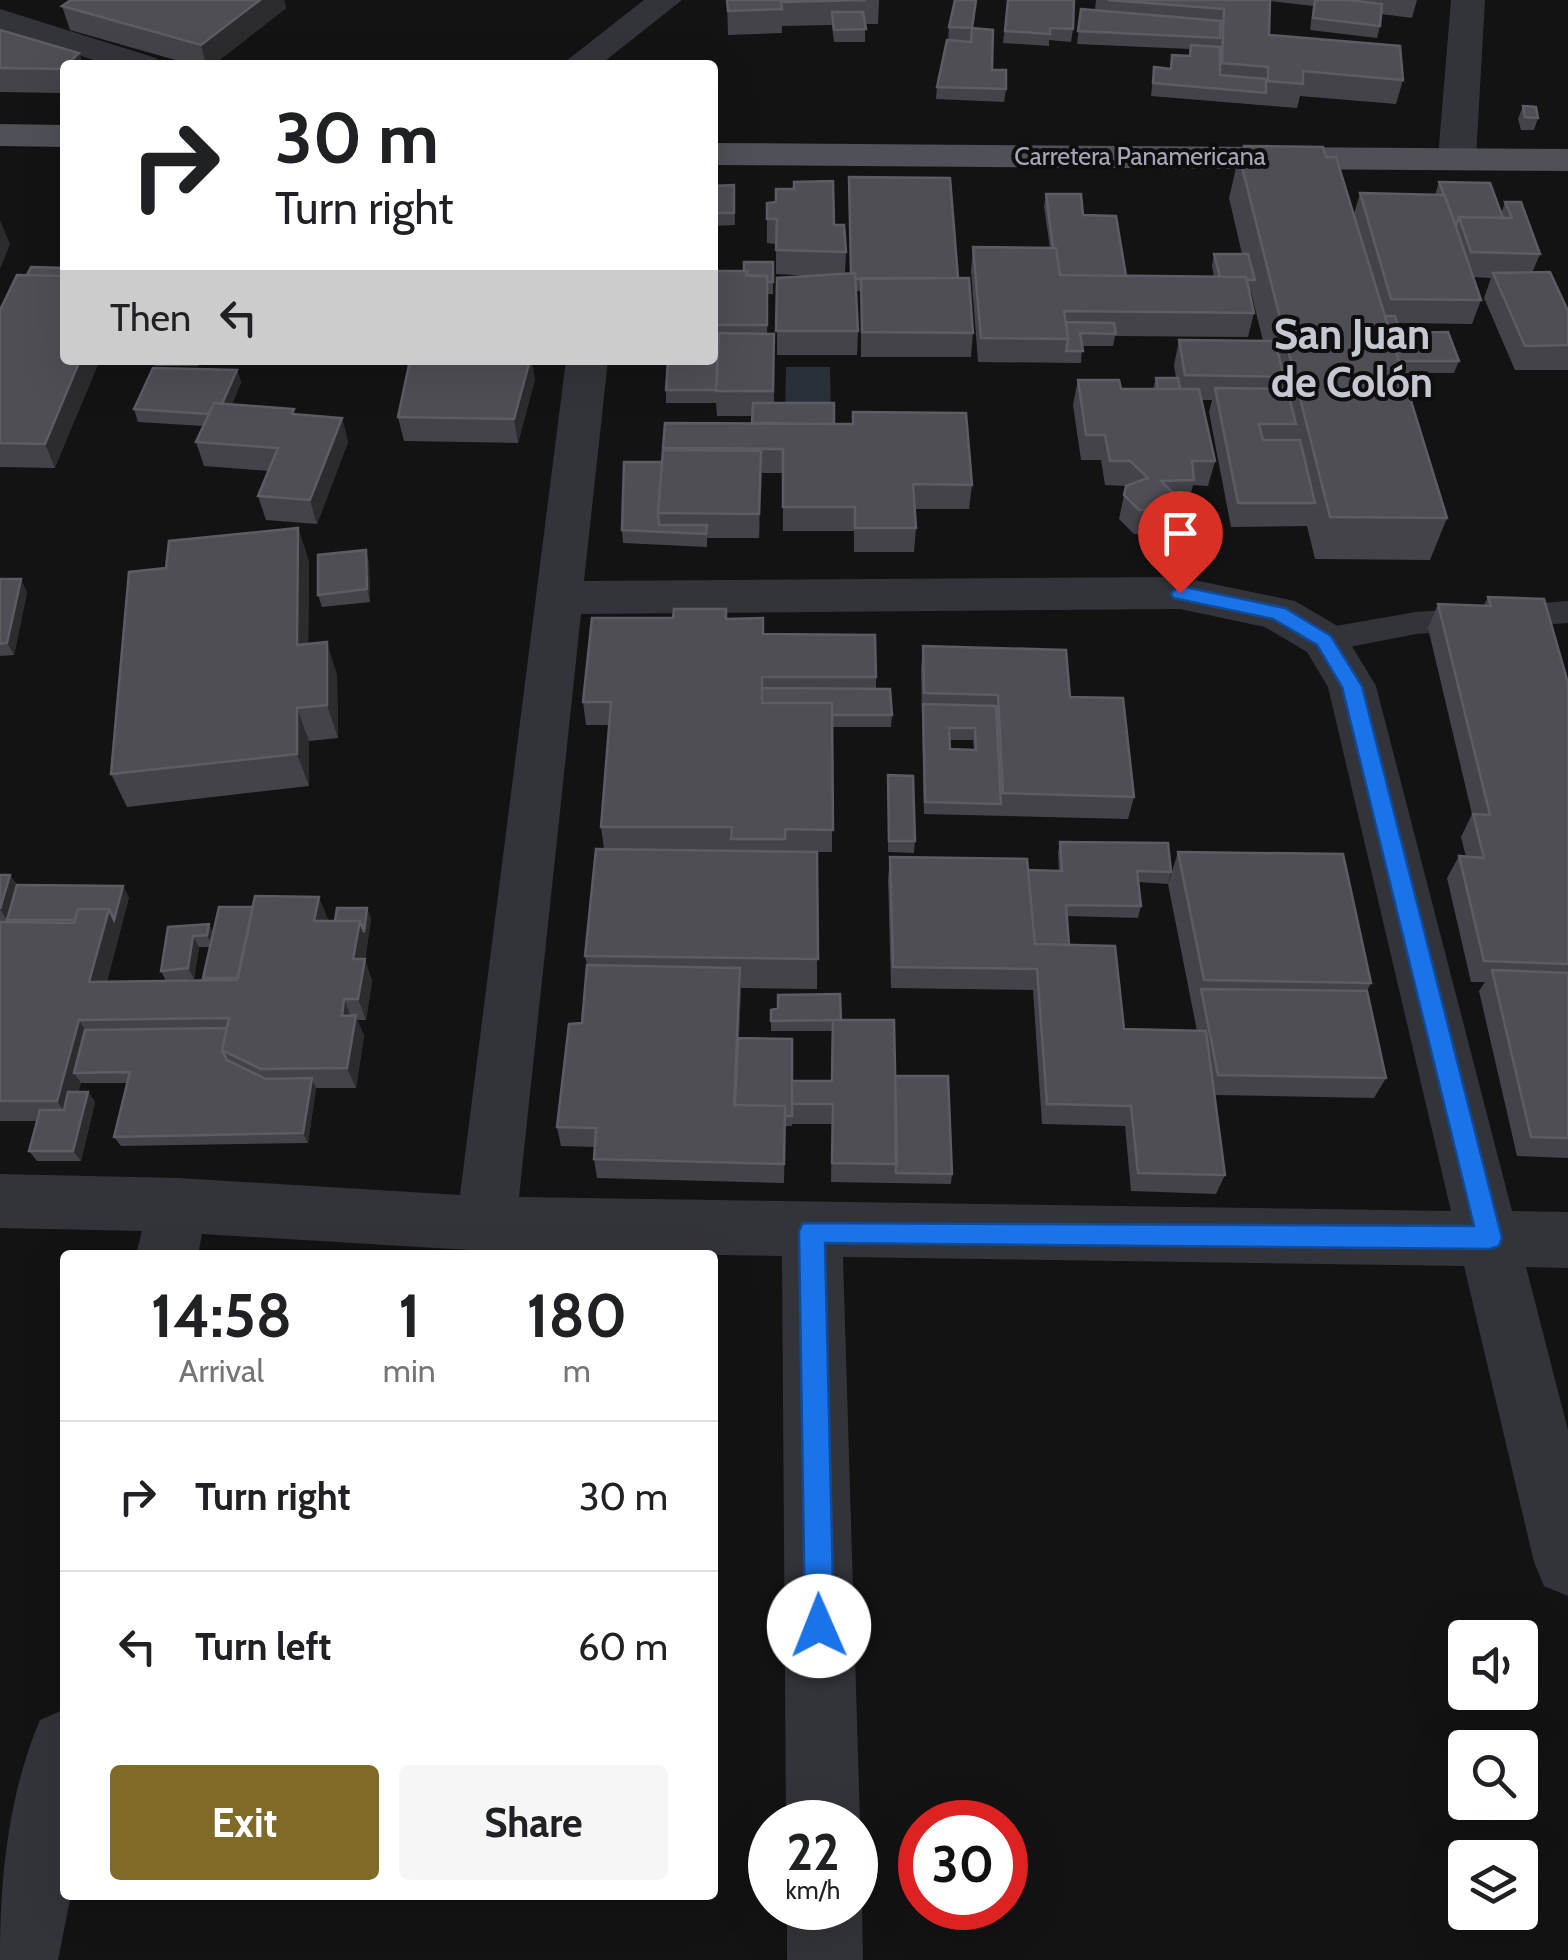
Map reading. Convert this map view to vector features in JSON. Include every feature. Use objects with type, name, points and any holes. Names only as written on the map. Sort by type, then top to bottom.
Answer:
[{"type":"main road","points":[[0,135],[60,136]]},
{"type":"main road","name":"Carretera Panamericana","points":[[718,154],[1568,160]]},
{"type":"street","points":[[585,60],[666,0]]},
{"type":"street","points":[[1457,158],[1468,0]]},
{"type":"street","points":[[34,30],[66,10]]},
{"type":"street","points":[[0,19],[128,60]]},
{"type":"street","points":[[486,1224],[556,598],[586,365]]},
{"type":"street","points":[[556,598],[1180,593],[1278,613],[1324,640],[1352,686],[1568,1562]]},
{"type":"street","points":[[0,1201],[172,1230],[486,1224],[1568,1240]]},
{"type":"street","points":[[812,1231],[823,1800]]},
{"type":"street","points":[[20,1960],[60,1769]]},
{"type":"street","points":[[825,1930],[826,1960]]},
{"type":"lane","points":[[1324,640],[1416,622],[1568,612]]},
{"type":"shaded area","points":[[786,367],[830,367],[831,413],[785,413]]},
{"type":"building","points":[[71,0],[260,0],[201,45],[62,6]]},
{"type":"building","points":[[727,0],[866,0],[781,2],[782,9],[728,11]]},
{"type":"building","points":[[955,0],[976,0],[972,28],[949,27]]},
{"type":"building","points":[[1008,0],[1074,0],[1073,29],[1050,28],[1050,34],[1005,31]]},
{"type":"building","points":[[1108,0],[1270,0],[1269,35],[1400,46],[1403,80],[1303,71],[1303,84],[1268,81],[1268,67],[1222,63],[1224,9]]},
{"type":"building","points":[[1315,0],[1382,4],[1380,26],[1313,18]]},
{"type":"building","points":[[1081,9],[1221,21],[1220,38],[1078,31]]},
{"type":"building","points":[[832,12],[863,12],[866,29],[834,30]]},
{"type":"building","points":[[972,28],[993,30],[992,70],[1006,70],[1006,89],[937,87],[947,40],[971,42]]},
{"type":"building","points":[[0,30],[79,53],[72,60],[60,60],[60,69],[0,68]]},
{"type":"building","points":[[1191,45],[1220,47],[1220,75],[1266,79],[1266,93],[1153,83],[1154,67],[1171,69],[1172,55],[1190,56]]},
{"type":"building","points":[[1523,106],[1536,107],[1538,118],[1525,117]]},
{"type":"building","points":[[1244,146],[1323,147],[1326,157],[1336,157],[1447,518],[1330,517],[1239,155],[1247,156]]},
{"type":"building","points":[[849,177],[950,178],[958,278],[855,279],[855,273],[851,273]]},
{"type":"building","points":[[833,181],[834,225],[844,225],[846,252],[776,250],[777,219],[767,219],[767,203],[776,202],[776,189],[794,189],[794,182]]},
{"type":"building","points":[[1439,182],[1490,183],[1503,218],[1459,217],[1456,226]]},
{"type":"building","points":[[734,185],[734,213],[718,213],[718,186]]},
{"type":"building","points":[[1360,193],[1445,195],[1481,300],[1391,299]]},
{"type":"building","points":[[1046,194],[1081,194],[1083,215],[1116,216],[1126,276],[1060,275]]},
{"type":"building","points":[[1505,202],[1521,202],[1540,254],[1471,252],[1459,217],[1512,218]]},
{"type":"building","points":[[973,247],[1056,248],[1060,275],[1246,277],[1254,313],[1064,311],[1068,339],[981,338]]},
{"type":"building","points":[[1214,254],[1248,254],[1255,280],[1220,277]]},
{"type":"building","points":[[744,262],[773,262],[773,282],[767,282],[767,276],[746,275]]},
{"type":"building","points":[[31,267],[60,268],[60,276],[27,275]]},
{"type":"building","points":[[718,271],[767,276],[767,325],[718,325]]},
{"type":"building","points":[[1550,272],[1568,311],[1568,345],[1525,346],[1493,273]]},
{"type":"building","points":[[855,273],[858,331],[776,331],[777,278]]},
{"type":"building","points":[[17,275],[60,276],[60,365],[78,365],[45,444],[0,443],[0,310]]},
{"type":"building","points":[[861,278],[969,278],[973,333],[862,332]]},
{"type":"building","points":[[1385,316],[1395,316],[1400,333],[1448,332],[1459,361],[1399,361]]},
{"type":"building","points":[[1066,322],[1114,323],[1116,334],[1080,333],[1083,351],[1066,351]]},
{"type":"building","points":[[719,333],[774,334],[773,391],[716,391]]},
{"type":"building","points":[[1179,340],[1275,341],[1284,377],[1185,375]]},
{"type":"building","points":[[409,365],[529,365],[514,419],[398,417]]},
{"type":"building","points":[[668,365],[717,365],[716,390],[666,390]]},
{"type":"building","points":[[153,368],[237,370],[222,404],[214,403],[209,414],[134,409]]},
{"type":"building","points":[[1156,378],[1178,378],[1180,389],[1158,389]]},
{"type":"building","points":[[1078,380],[1119,380],[1121,389],[1199,389],[1215,461],[1192,461],[1194,480],[1161,481],[1175,495],[1165,510],[1139,510],[1124,495],[1126,486],[1148,478],[1130,461],[1110,461],[1105,435],[1086,435]]},
{"type":"building","points":[[1215,388],[1287,389],[1296,424],[1259,424],[1263,440],[1300,440],[1315,503],[1238,503]]},
{"type":"building","points":[[214,403],[294,409],[292,414],[342,418],[310,500],[258,496],[278,448],[196,442]]},
{"type":"building","points":[[753,403],[834,403],[834,424],[752,423]]},
{"type":"building","points":[[853,412],[966,413],[972,485],[913,484],[916,528],[855,528],[855,507],[783,507],[783,449],[663,448],[665,423],[853,424]]},
{"type":"building","points":[[663,450],[761,451],[759,514],[658,513]]},
{"type":"building","points":[[624,462],[662,462],[659,525],[707,525],[706,534],[622,530]]},
{"type":"building","points":[[298,528],[297,645],[327,642],[327,705],[297,708],[297,754],[111,774],[129,572],[166,568],[169,541]]},
{"type":"building","points":[[366,550],[367,589],[318,595],[318,555]]},
{"type":"building","points":[[0,579],[21,579],[7,643],[0,644]]},
{"type":"building","points":[[1488,597],[1544,599],[1568,683],[1568,964],[1484,961],[1459,856],[1484,858],[1473,814],[1490,815],[1438,604],[1491,606]]},
{"type":"building","points":[[674,609],[726,609],[726,619],[763,618],[763,634],[875,635],[876,677],[762,677],[762,703],[832,703],[833,830],[785,829],[785,839],[731,839],[732,827],[601,827],[611,702],[583,702],[592,618],[673,618]]},
{"type":"building","points":[[923,646],[1066,650],[1070,697],[1123,698],[1134,797],[1003,793],[998,695],[924,693]]},
{"type":"building","points":[[762,688],[890,689],[892,715],[832,715],[832,703],[762,703]]},
{"type":"building","points":[[923,704],[996,706],[1001,804],[925,802]],"holes":[[[949,728],[975,728],[976,750],[950,749]]]},
{"type":"building","points":[[888,775],[913,776],[915,841],[889,841]]},
{"type":"building","points":[[1060,842],[1168,843],[1171,872],[1137,871],[1141,906],[1066,905],[1069,945],[1035,944],[1028,870],[1062,871]]},
{"type":"building","points":[[596,849],[817,852],[818,959],[585,956]]},
{"type":"building","points":[[1178,852],[1343,854],[1371,983],[1204,980]]},
{"type":"building","points":[[890,857],[1027,859],[1035,944],[1115,946],[1124,1029],[1206,1031],[1225,1175],[1138,1173],[1131,1106],[1047,1104],[1037,969],[893,967]]},
{"type":"building","points":[[0,875],[10,875],[0,909]]},
{"type":"building","points":[[17,885],[123,886],[114,920],[109,909],[78,909],[75,920],[7,920]]},
{"type":"building","points":[[255,896],[319,897],[314,921],[360,921],[353,959],[365,959],[358,999],[344,999],[342,1016],[356,1015],[347,1068],[261,1069],[222,1050],[229,1018],[79,1020],[57,1101],[0,1101],[0,922],[74,923],[78,909],[109,909],[89,982],[237,980]]},
{"type":"building","points":[[219,907],[253,907],[238,978],[203,978]]},
{"type":"building","points":[[337,908],[367,908],[364,932],[360,921],[335,921]]},
{"type":"building","points":[[209,924],[207,935],[193,936],[188,968],[161,971],[168,927]]},
{"type":"building","points":[[587,965],[740,968],[734,1105],[785,1106],[784,1164],[594,1159],[596,1128],[557,1127],[569,1024],[582,1023]]},
{"type":"building","points":[[1492,970],[1568,973],[1568,1138],[1531,1137]]},
{"type":"building","points":[[1201,989],[1367,991],[1386,1078],[1218,1075]]},
{"type":"building","points":[[840,994],[841,1020],[771,1021],[771,1010],[778,1008],[778,995]]},
{"type":"building","points":[[833,1020],[894,1020],[897,1164],[832,1163],[833,1104],[792,1104],[792,1081],[832,1081]]},
{"type":"building","points":[[227,1028],[222,1050],[227,1060],[266,1079],[312,1078],[303,1133],[114,1137],[130,1072],[74,1073],[85,1030]]},
{"type":"building","points":[[738,1038],[792,1039],[792,1116],[785,1116],[785,1106],[735,1105]]},
{"type":"building","points":[[895,1076],[948,1076],[952,1174],[896,1173]]},
{"type":"building","points":[[68,1092],[88,1092],[73,1151],[29,1151],[40,1110],[64,1110]]},
{"type":"district","name":"San Juan de Colón","points":[[1352,358]]},
{"type":"route","points":[[819,1626],[812,1231],[1490,1238],[1352,686],[1324,640],[1278,613],[1180,593]]}]
